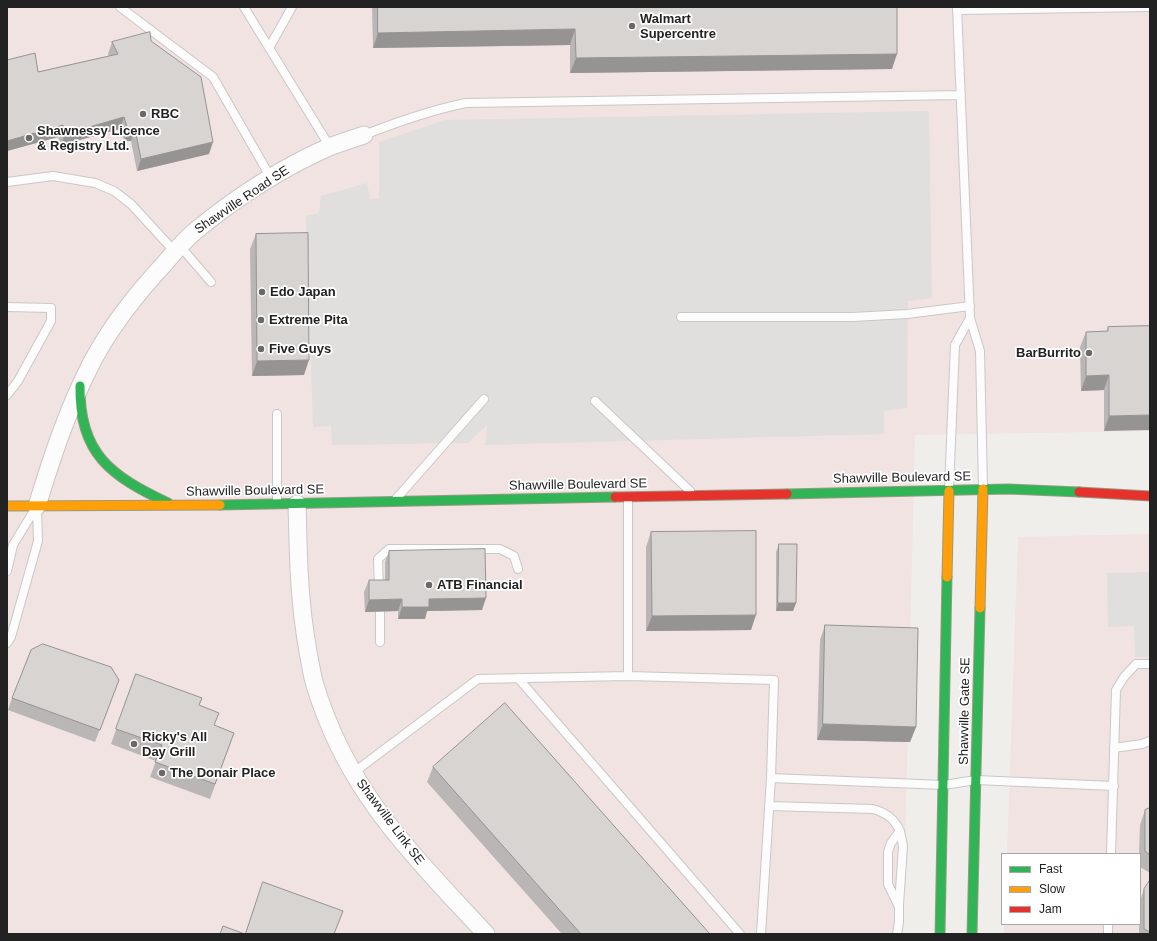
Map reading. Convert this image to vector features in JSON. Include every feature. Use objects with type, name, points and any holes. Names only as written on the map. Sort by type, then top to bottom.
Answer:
[{"type":"street","name":"Shawville Road SE","points":[[37,506],[51,460],[80,386],[92,361],[130,303],[177,249],[198,229],[246,194],[271,178],[298,162],[330,147],[364,135]]},
{"type":"street","points":[[80,386],[80,412],[86,434],[94,451],[105,465],[116,475],[142,491],[172,505]]},
{"type":"street","name":"Shawville Boulevard SE","points":[[7,506],[297,504],[949,491],[983,489],[1150,496]]},
{"type":"street","name":"Shawville Gate SE","points":[[972,934],[983,489]]},
{"type":"street","name":"Shawville Gate SE","points":[[940,934],[949,491]]},
{"type":"street","name":"Shawville Link SE","points":[[297,504],[301,598],[312,674],[322,706],[334,736],[353,773],[369,799],[412,853],[486,934]]},
{"type":"lane","points":[[120,7],[213,77],[271,178]]},
{"type":"lane","points":[[244,7],[330,147]]},
{"type":"lane","points":[[269,48],[292,7]]},
{"type":"lane","points":[[983,489],[980,351],[970,318],[957,8],[1150,7]]},
{"type":"lane","points":[[364,135],[420,114],[466,103],[961,95]]},
{"type":"lane","points":[[7,182],[53,176],[95,183],[114,192],[131,204],[211,282]]},
{"type":"lane","points":[[681,317],[853,317],[907,314],[970,306]]},
{"type":"lane","points":[[7,307],[51,308],[51,321],[18,381],[7,395]]},
{"type":"lane","points":[[949,491],[955,345],[970,318]]},
{"type":"lane","points":[[393,502],[484,399]]},
{"type":"lane","points":[[595,401],[695,496]]},
{"type":"lane","points":[[276,414],[277,504]]},
{"type":"lane","points":[[628,497],[628,676]]},
{"type":"lane","points":[[7,571],[13,545],[37,506]]},
{"type":"lane","points":[[7,643],[11,637],[38,541],[37,506]]},
{"type":"lane","points":[[379,592],[378,560],[389,549],[500,549],[514,556],[518,569]]},
{"type":"lane","points":[[380,611],[380,642]]},
{"type":"lane","points":[[1111,853],[1116,690],[1124,677],[1136,664],[1150,664]]},
{"type":"lane","points":[[353,773],[478,679],[628,676],[774,680],[771,778],[762,934]]},
{"type":"lane","points":[[518,678],[740,934]]},
{"type":"lane","points":[[1114,748],[1142,744],[1150,741]]},
{"type":"lane","points":[[771,778],[944,785],[976,780],[1114,786]]},
{"type":"lane","points":[[769,806],[873,809],[889,815],[900,831],[903,846],[898,934]]},
{"type":"lane","points":[[899,907],[888,884],[888,852],[891,843],[900,831]]},
{"type":"shaded area","points":[[7,7],[1150,7],[1150,431],[915,435],[903,934],[7,934]]},
{"type":"shaded area","points":[[929,111],[932,298],[908,301],[907,408],[884,411],[884,434],[485,445],[487,425],[468,443],[332,445],[331,426],[313,427],[306,216],[319,213],[321,196],[367,183],[370,199],[379,198],[379,142],[445,120]]},
{"type":"shaded area","points":[[1150,534],[1150,934],[1004,934],[1004,925],[1141,925],[1141,853],[1007,853],[1018,537]]},
{"type":"shaded area","points":[[1150,572],[1150,657],[1135,657],[1134,626],[1108,627],[1107,573]]},
{"type":"building","name":"Walmart Supercentre","points":[[378,7],[897,7],[897,54],[576,58],[575,29],[378,33]]},
{"type":"building","points":[[150,32],[151,41],[201,77],[213,142],[141,159],[135,129],[128,130],[124,117],[65,134],[63,125],[7,141],[7,60],[35,53],[38,72],[118,54],[112,42]]},
{"type":"building","points":[[308,233],[309,360],[257,361],[256,234]]},
{"type":"building","points":[[1150,326],[1150,415],[1109,416],[1109,375],[1086,376],[1086,332],[1108,331],[1108,327]]},
{"type":"building","points":[[756,531],[756,615],[652,616],[651,532]]},
{"type":"building","points":[[779,544],[797,544],[796,603],[778,603]]},
{"type":"building","points":[[485,549],[486,598],[429,599],[429,607],[402,607],[402,599],[369,600],[369,580],[389,580],[389,551]]},
{"type":"building","points":[[825,625],[918,628],[916,727],[823,724]]},
{"type":"building","points":[[43,644],[111,667],[119,680],[100,730],[12,698],[31,650]]},
{"type":"building","points":[[136,674],[202,698],[199,705],[219,713],[214,725],[234,733],[215,784],[155,762],[162,745],[116,729]]},
{"type":"building","points":[[505,703],[710,934],[581,934],[433,767]]},
{"type":"building","points":[[1150,808],[1150,855],[1145,851],[1145,810]]},
{"type":"building","points":[[1150,880],[1150,932],[1144,929],[1144,889]]},
{"type":"building","points":[[263,882],[343,911],[334,934],[245,934]]},
{"type":"building","points":[[223,926],[245,934],[220,934]]},
{"type":"traffic: fast","points":[[80,386],[81,409],[85,429],[92,446],[102,460],[130,483],[168,503]]},
{"type":"traffic: fast","points":[[787,494],[1008,489],[1079,492]]},
{"type":"traffic: fast","points":[[220,505],[615,497]]},
{"type":"traffic: fast","points":[[940,934],[947,577]]},
{"type":"traffic: fast","points":[[972,934],[980,608]]},
{"type":"traffic: slow","points":[[980,608],[983,489]]},
{"type":"traffic: slow","points":[[947,577],[949,491]]},
{"type":"traffic: slow","points":[[7,506],[220,505]]},
{"type":"traffic: jam","points":[[1079,492],[1150,496]]},
{"type":"traffic: jam","points":[[615,497],[787,494]]},
{"type":"place","name":"Walmart Supercentre","points":[[632,26]]},
{"type":"place","name":"RBC","points":[[143,114]]},
{"type":"place","name":"Shawnessy Licence & Registry Ltd.","points":[[29,138]]},
{"type":"place","name":"Edo Japan","points":[[262,292]]},
{"type":"place","name":"Extreme Pita","points":[[261,320]]},
{"type":"place","name":"Five Guys","points":[[261,349]]},
{"type":"place","name":"BarBurrito","points":[[1089,353]]},
{"type":"place","name":"ATB Financial","points":[[429,585]]},
{"type":"place","name":"Ricky's All Day Grill","points":[[134,744]]},
{"type":"place","name":"The Donair Place","points":[[162,773]]}]
